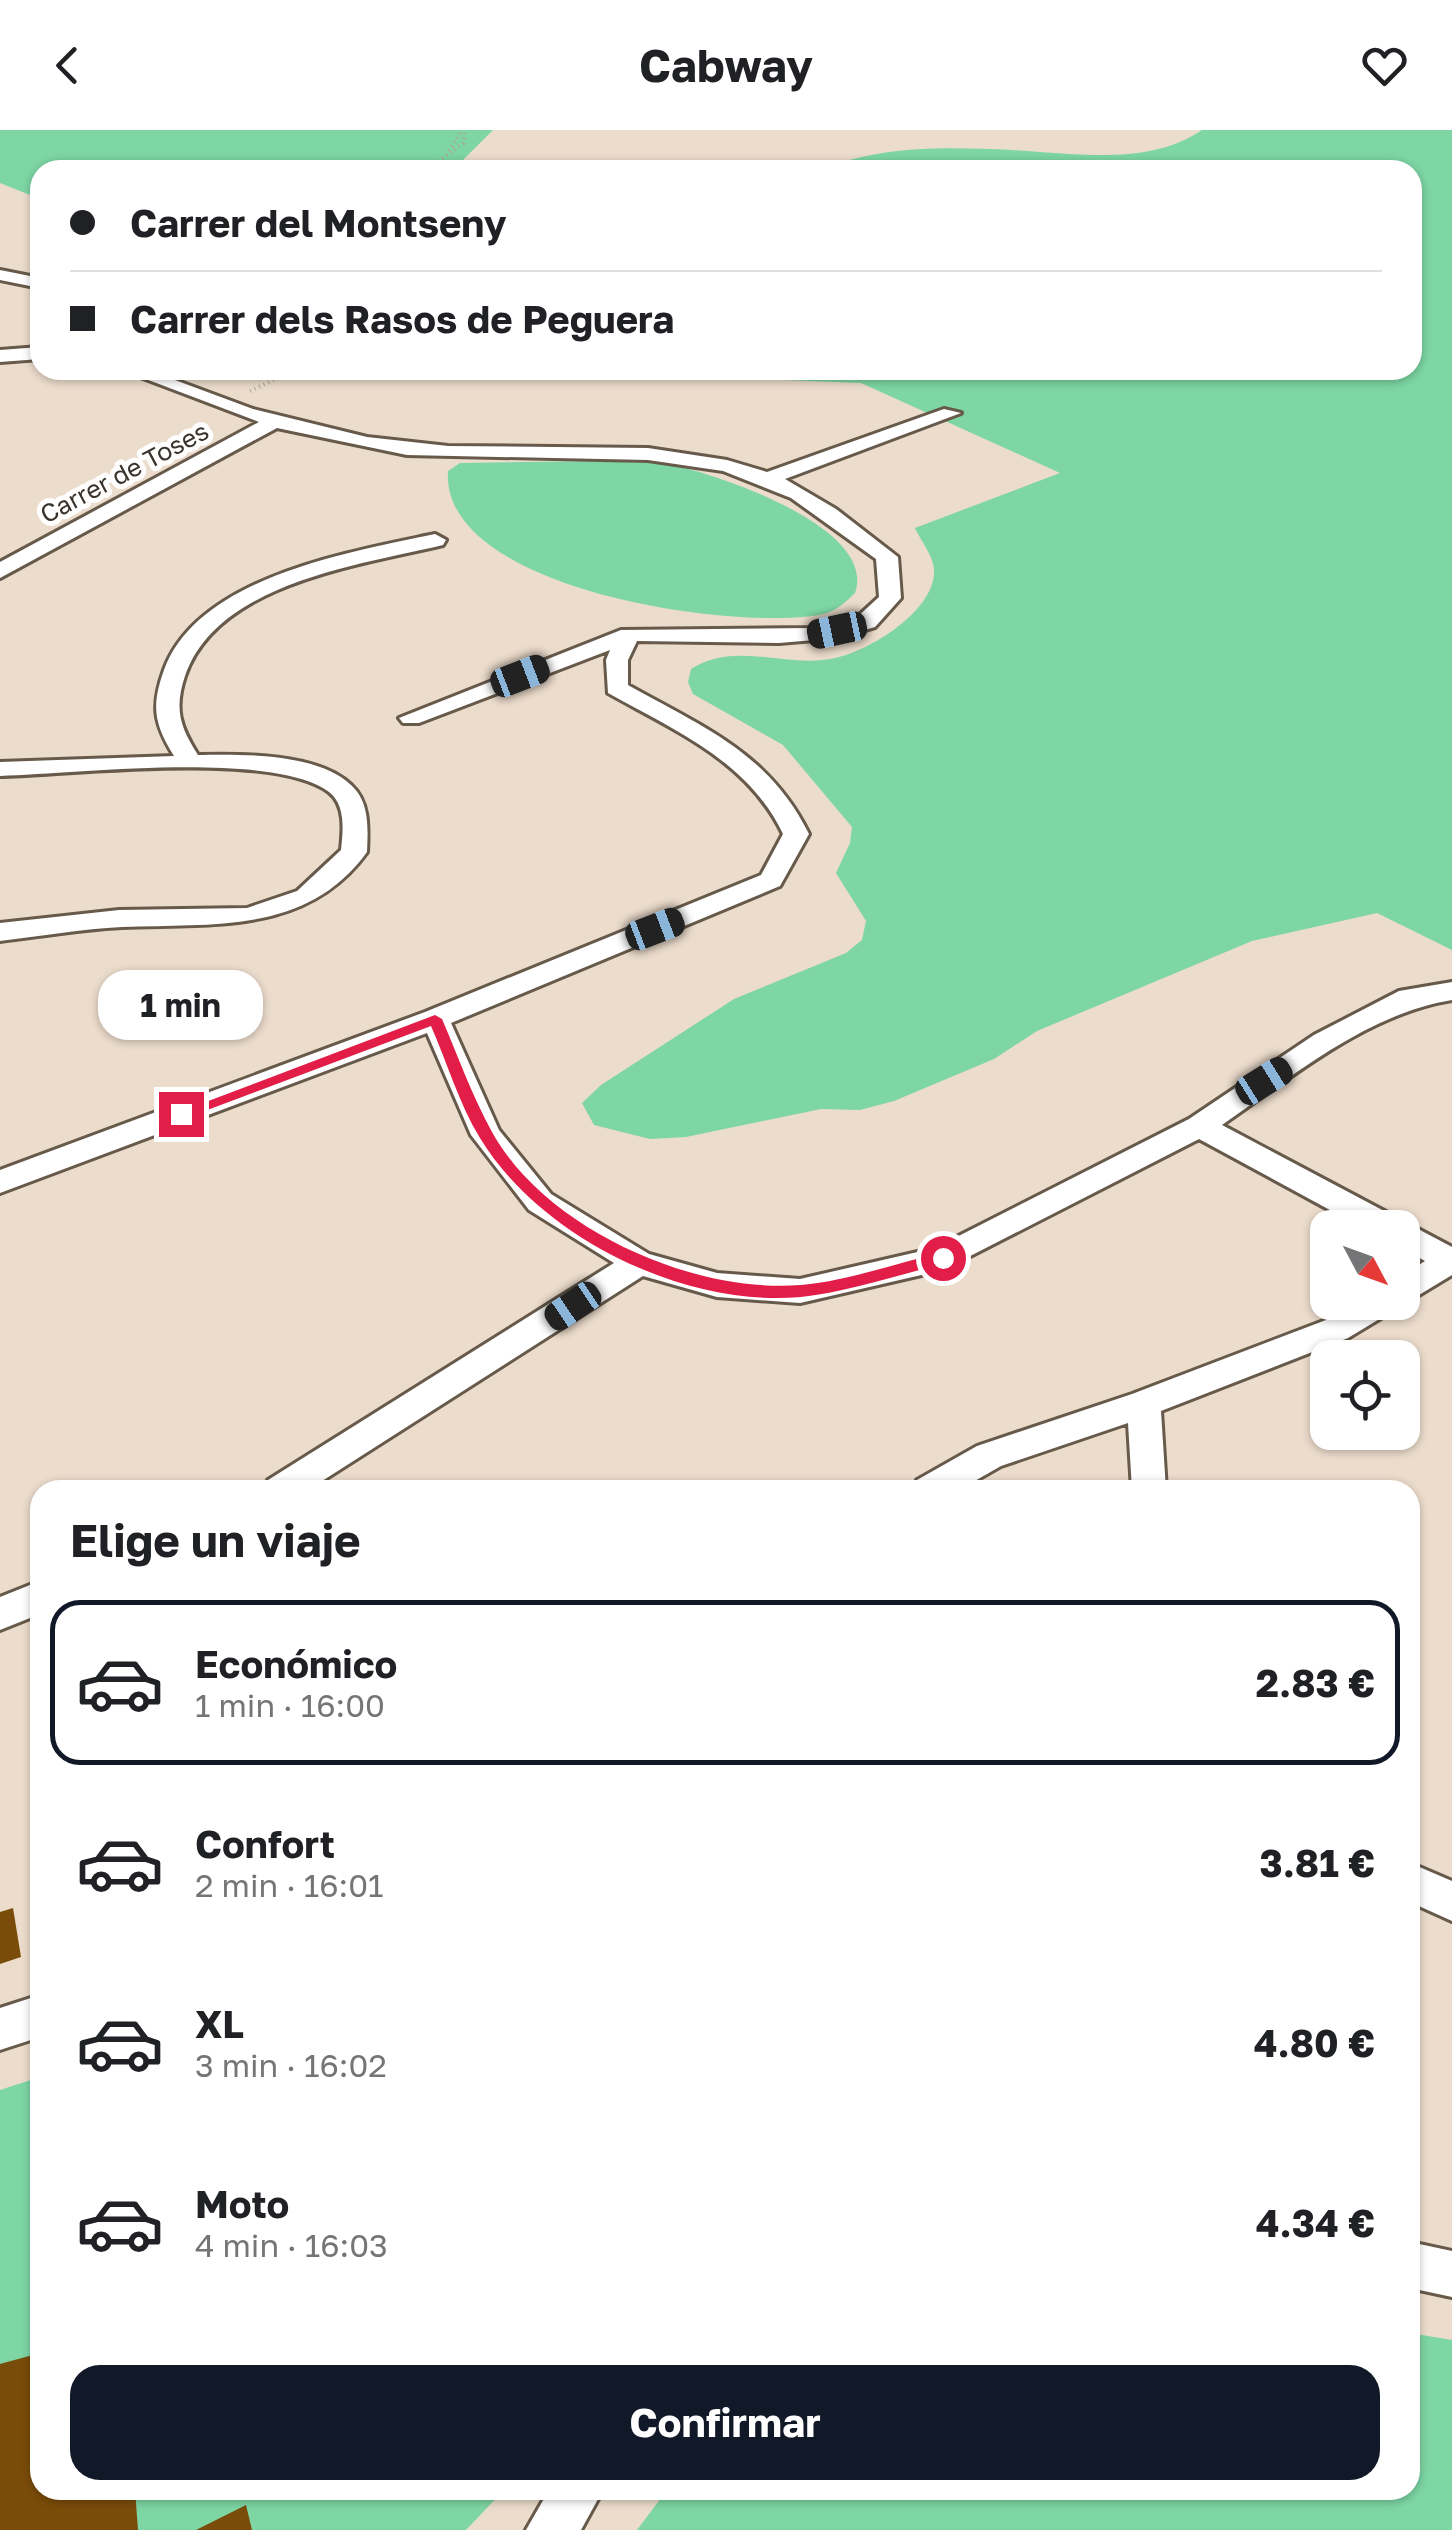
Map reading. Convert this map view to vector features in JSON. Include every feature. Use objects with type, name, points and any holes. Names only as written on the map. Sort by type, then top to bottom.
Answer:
[{"type":"street","points":[[0,275],[30,281]]},
{"type":"street","points":[[0,356],[30,354]]},
{"type":"street","points":[[158,380],[274,422],[447,452],[634,450],[768,479],[888,557],[890,598],[866,624],[808,636],[676,631],[628,635],[411,718]]},
{"type":"street","points":[[768,479],[806,462],[951,414]]},
{"type":"street","name":"Carrer de Toses","points":[[0,571],[274,422]]},
{"type":"street","points":[[188,760],[166,718],[172,674],[193,638],[236,602],[360,556],[436,540]]},
{"type":"street","points":[[0,1182],[435,1019],[770,880],[796,834],[779,798],[735,756],[616,688],[617,660],[628,635]]},
{"type":"street","points":[[0,769],[243,760],[297,768],[342,788],[356,818],[354,852],[306,897],[249,916],[119,919],[0,932]]},
{"type":"street","points":[[435,1019],[486,1135],[540,1202],[639,1263],[717,1285],[800,1291],[943,1258],[1199,1126],[1324,1042],[1409,998],[1452,991]]},
{"type":"street","points":[[1199,1126],[1356,1210]]},
{"type":"street","points":[[1420,1244],[1451,1260],[1420,1281]]},
{"type":"street","points":[[296,1480],[639,1263]]},
{"type":"street","points":[[947,1480],[989,1456],[1144,1404],[1354,1320]]},
{"type":"street","points":[[1144,1404],[1148,1480]]},
{"type":"street","points":[[0,1614],[30,1601]]},
{"type":"street","points":[[1420,1886],[1452,1900]]},
{"type":"street","points":[[0,2028],[30,2019]]},
{"type":"street","points":[[1420,2268],[1452,2274]]},
{"type":"street","points":[[550,2530],[571,2500]]},
{"type":"path","points":[[441,160],[462,143],[464,130]]},
{"type":"path","points":[[222,404],[267,380]]},
{"type":"path","points":[[222,404],[274,380]]},
{"type":"green space","points":[[0,130],[493,130],[463,160],[30,160],[30,195],[0,183]]},
{"type":"green space","points":[[1202,130],[1452,130],[1452,950],[1377,913],[1252,941],[1037,1031],[994,1059],[894,1101],[860,1110],[821,1109],[686,1137],[650,1139],[594,1125],[582,1103],[601,1085],[734,999],[846,953],[862,940],[866,921],[836,873],[850,843],[852,827],[783,745],[693,694],[688,682],[691,669],[726,657],[816,660],[866,647],[913,614],[932,585],[930,554],[915,528],[1060,473],[861,383],[783,380],[1422,380],[1422,160],[851,160],[939,148],[1110,155],[1181,142]]},
{"type":"green space","points":[[600,461],[685,468],[796,511],[844,549],[856,570],[855,593],[828,613],[783,618],[666,608],[602,594],[541,574],[492,547],[458,512],[448,471],[460,463]]},
{"type":"green space","points":[[30,2080],[30,2500],[494,2500],[466,2530],[0,2530],[0,2090]]},
{"type":"green space","points":[[1420,2335],[1452,2340],[1452,2530],[637,2530],[660,2500],[1420,2500]]},
{"type":"building","points":[[13,1908],[21,1957],[0,1964],[0,1912]]},
{"type":"building","points":[[30,2356],[30,2500],[136,2500],[138,2530],[0,2530],[0,2364]]},
{"type":"building","points":[[246,2505],[252,2530],[196,2530]]},
{"type":"route","points":[[181,1114],[435,1019],[486,1135],[515,1174],[540,1202],[639,1263],[717,1285],[800,1291],[943,1258]]}]
